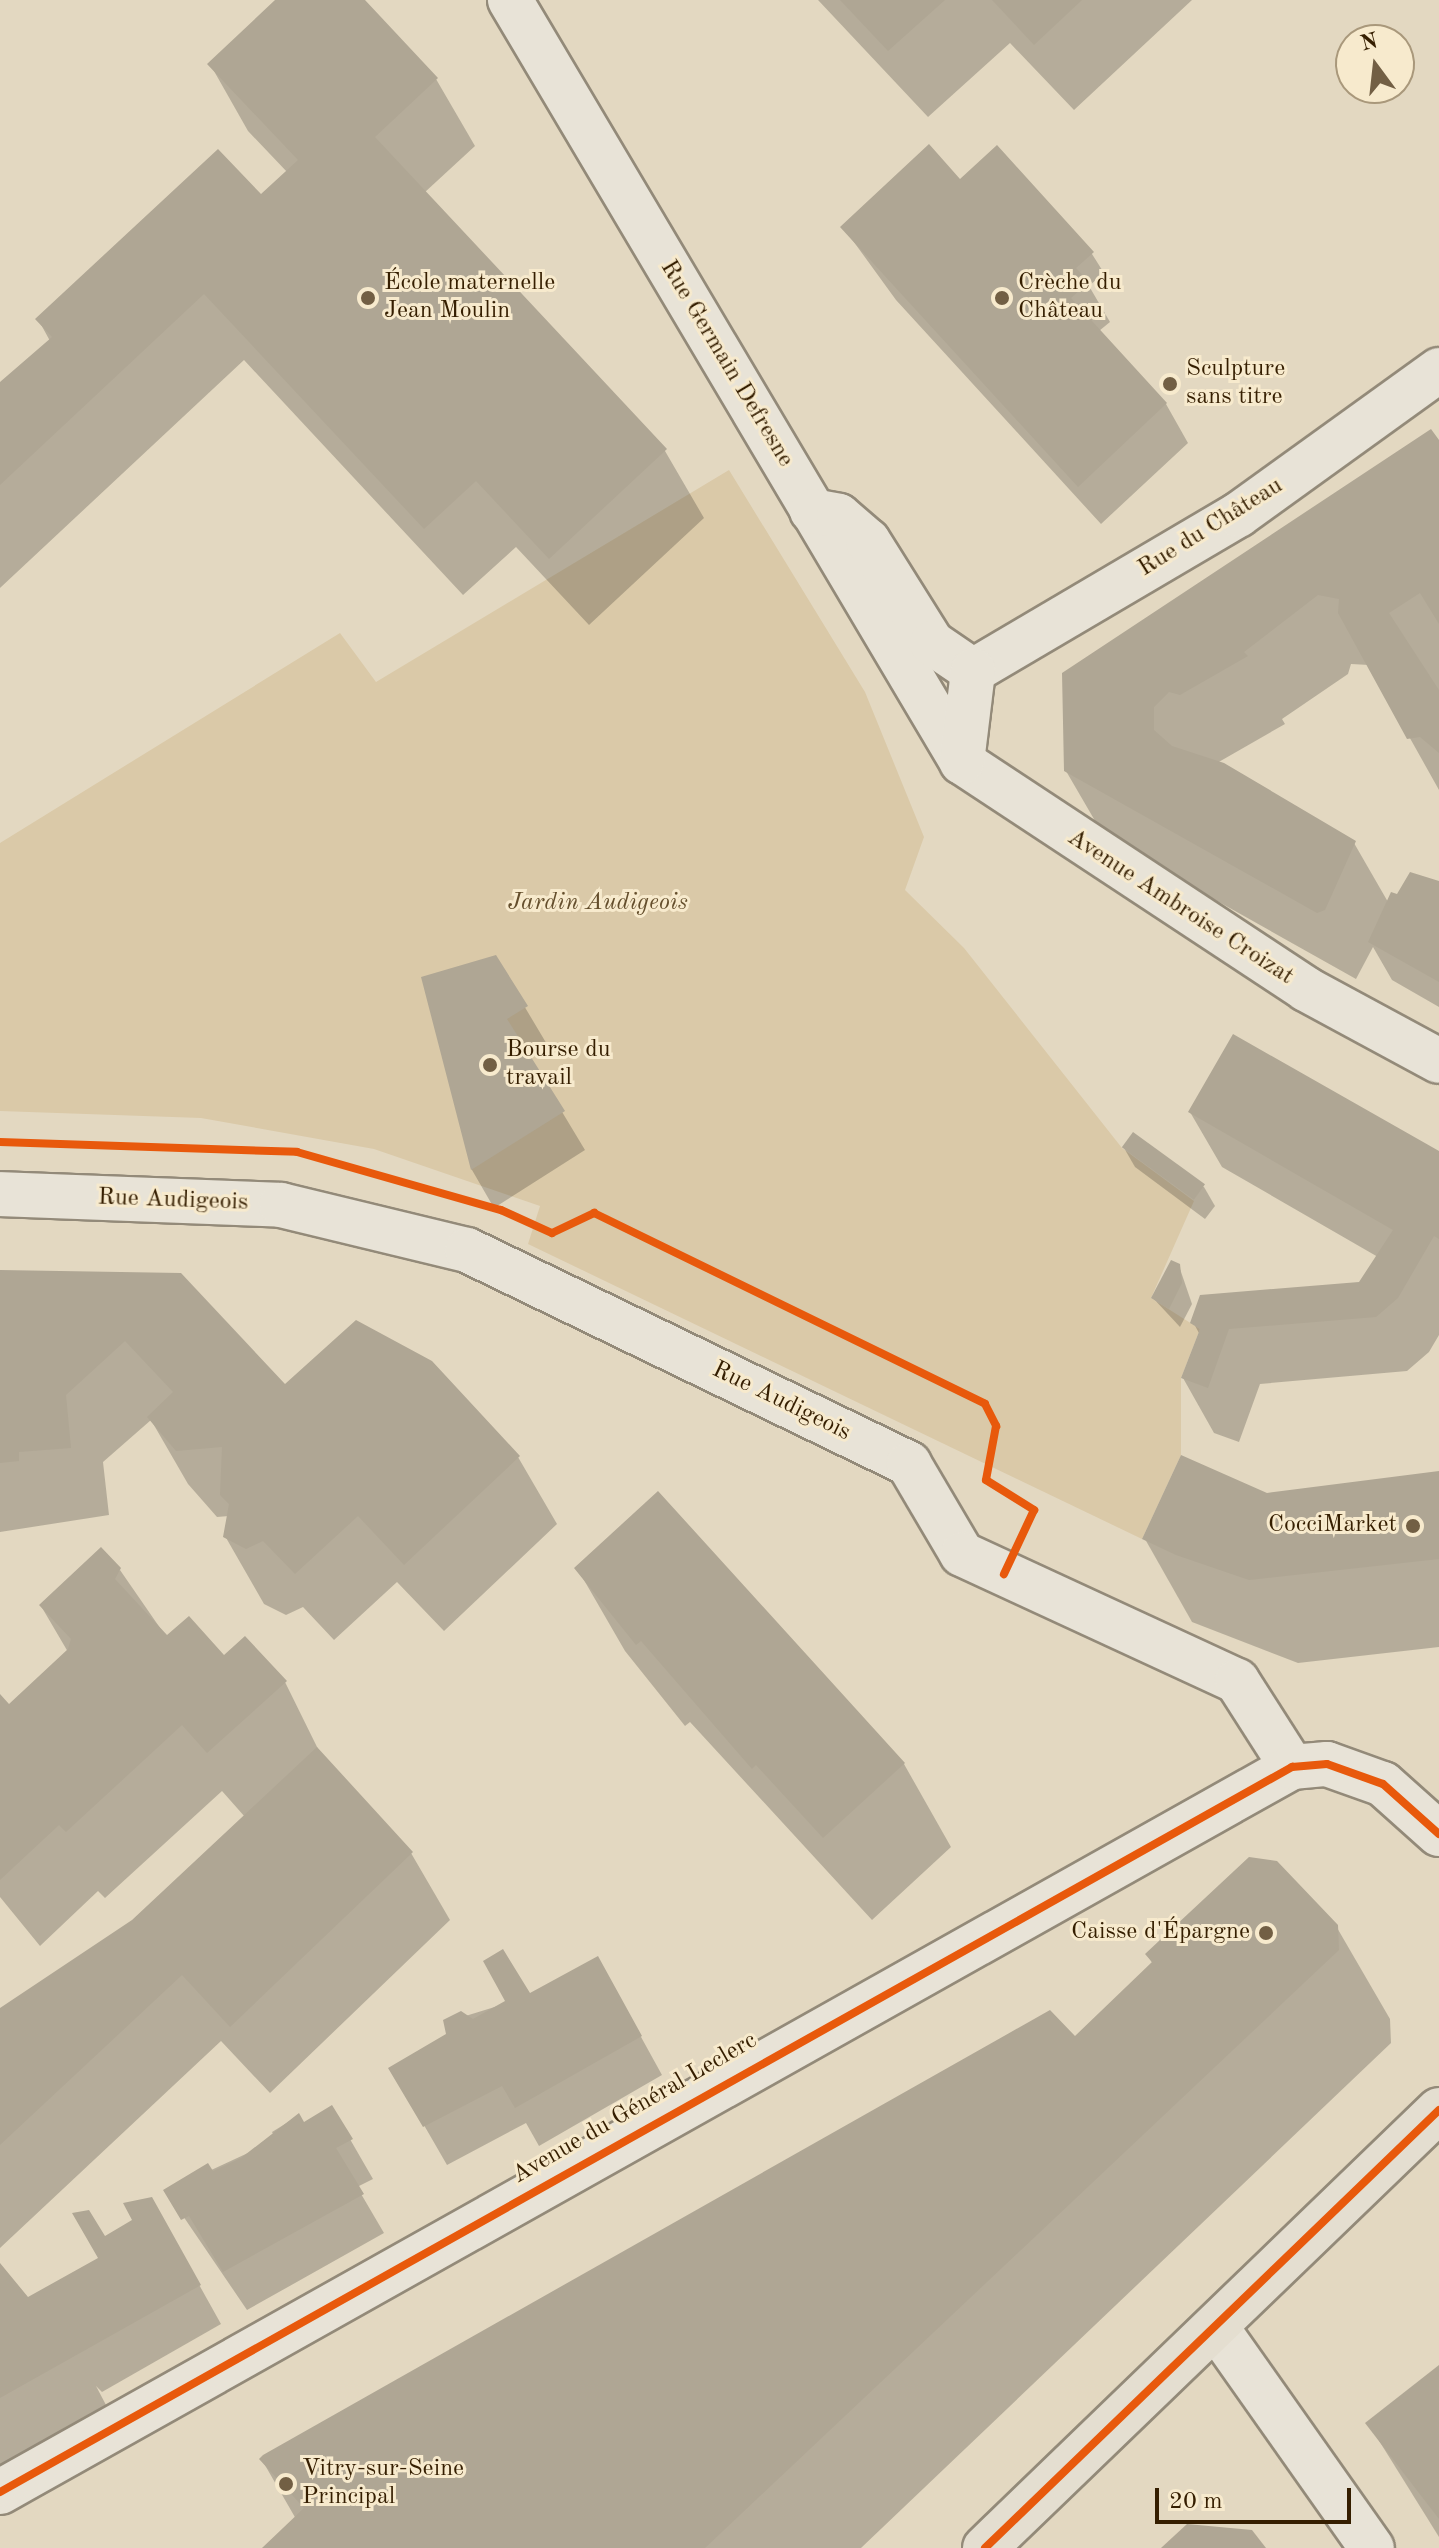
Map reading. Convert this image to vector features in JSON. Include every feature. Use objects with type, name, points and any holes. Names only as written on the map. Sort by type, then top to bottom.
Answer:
[{"type":"main road","points":[[985,2548],[1218,2330],[1439,2110]]},
{"type":"street","name":"Rue Germain Defresne","points":[[510,0],[950,747]]},
{"type":"street","name":"Rue du Château","points":[[973,671],[1238,515],[1439,370]]},
{"type":"street","points":[[812,511],[839,516],[868,541],[932,643],[973,671],[950,747]]},
{"type":"street","name":"Avenue Ambroise Croizat","points":[[950,747],[1306,989],[1439,1061]]},
{"type":"street","name":"Rue Audigeois","points":[[0,1194],[281,1205],[467,1250],[909,1464],[962,1554],[1237,1681],[1292,1767]]},
{"type":"street","points":[[1292,1767],[1327,1764],[1383,1784],[1439,1834]]},
{"type":"street","name":"Avenue du Général Leclerc","points":[[0,2492],[1292,1767]]},
{"type":"street","points":[[1218,2330],[1372,2548]]},
{"type":"green space","name":"Jardin Audigeois","points":[[729,470],[865,692],[924,837],[905,890],[964,948],[1122,1148],[1194,1201],[1151,1298],[1200,1329],[1181,1378],[1181,1455],[1142,1539],[528,1244],[540,1206],[374,1149],[201,1118],[0,1111],[0,843],[340,633],[376,682]]},
{"type":"building","points":[[275,0],[365,0],[438,78],[375,137],[667,449],[549,559],[476,481],[424,529],[204,294],[0,485],[0,382],[52,337],[35,319],[218,149],[261,194],[298,160],[207,64]]},
{"type":"building","points":[[840,0],[945,0],[888,51]]},
{"type":"building","points":[[992,0],[1082,0],[1034,45]]},
{"type":"building","points":[[929,144],[960,179],[997,145],[1094,252],[1076,268],[1089,282],[1071,298],[1167,403],[1078,487],[840,227]]},
{"type":"building","points":[[1431,429],[1439,440],[1439,624],[1420,593],[1389,613],[1439,690],[1439,753],[1420,737],[1407,739],[1338,613],[1339,599],[1318,595],[1244,652],[1248,656],[1180,695],[1169,692],[1154,707],[1154,730],[1172,746],[1224,763],[1356,841],[1325,910],[1317,913],[1064,771],[1062,673]]},
{"type":"building","points":[[1410,872],[1439,881],[1439,982],[1368,942],[1391,892],[1397,894]]},
{"type":"building","name":"Bourse du travail","points":[[496,955],[528,1006],[507,1019],[565,1111],[471,1170],[421,977]]},
{"type":"building","points":[[1233,1034],[1439,1151],[1439,1239],[1434,1236],[1398,1298],[1376,1317],[1229,1329],[1208,1388],[1181,1378],[1200,1329],[1190,1323],[1200,1295],[1359,1282],[1393,1230],[1188,1112]]},
{"type":"building","points":[[1133,1132],[1205,1184],[1194,1200],[1122,1147]]},
{"type":"building","points":[[1171,1260],[1180,1264],[1182,1283],[1169,1309],[1151,1298]]},
{"type":"building","points":[[0,1270],[181,1273],[285,1384],[356,1320],[432,1361],[520,1456],[404,1565],[358,1516],[295,1574],[263,1541],[246,1549],[223,1537],[229,1504],[220,1495],[222,1447],[176,1451],[147,1417],[173,1392],[125,1341],[66,1395],[71,1448],[19,1452],[19,1461],[0,1463]]},
{"type":"building","points":[[1181,1455],[1267,1493],[1439,1471],[1439,1559],[1249,1580],[1176,1555],[1142,1539]]},
{"type":"building","points":[[658,1491],[905,1763],[823,1838],[756,1765],[752,1769],[641,1641],[636,1645],[574,1568]]},
{"type":"building","points":[[101,1547],[121,1568],[115,1579],[167,1635],[189,1616],[224,1655],[245,1636],[287,1681],[207,1753],[182,1725],[66,1832],[59,1825],[0,1880],[0,1694],[9,1704],[68,1649],[71,1639],[39,1605]]},
{"type":"building","points":[[317,1747],[413,1852],[230,2027],[182,1975],[0,2145],[0,2008],[132,1920]]},
{"type":"building","points":[[1249,1857],[1277,1861],[1338,1925],[1339,1950],[705,2548],[262,2548],[304,2508],[259,2459],[263,2455],[1050,2010],[1075,2036],[1152,1962],[1145,1954]]},
{"type":"building","points":[[503,1949],[530,1993],[598,1956],[642,2036],[515,2108],[502,2086],[423,2127],[388,2068],[446,2034],[443,2020],[461,2011],[473,2019],[505,2001],[483,1961]]},
{"type":"building","points":[[332,2105],[353,2139],[336,2148],[364,2194],[223,2272],[189,2216],[181,2220],[163,2190],[208,2163],[213,2171],[241,2158],[299,2113],[304,2122]]},
{"type":"building","points":[[152,2197],[201,2285],[0,2398],[0,2263],[28,2297],[98,2258],[72,2213],[89,2210],[105,2236],[132,2220],[123,2203]]},
{"type":"building","points":[[1439,2365],[1439,2519],[1365,2423]]},
{"type":"building","points":[[1187,2524],[1252,2530],[1266,2548],[1161,2548]]},
{"type":"cycle path","points":[[0,1142],[297,1152],[501,1210],[552,1233],[594,1213],[985,1404],[996,1426],[986,1480],[1034,1510],[1004,1574]]},
{"type":"cycle path","points":[[0,2492],[1292,1767],[1327,1764],[1383,1784],[1439,1834]]},
{"type":"cycle path","points":[[985,2548],[1439,2110]]},
{"type":"place","name":"École maternelle Jean Moulin","points":[[368,298]]},
{"type":"place","name":"Crèche du Château","points":[[1002,298]]},
{"type":"place","name":"Sculpture sans titre","points":[[1170,384]]},
{"type":"place","name":"Bourse du travail","points":[[490,1065]]},
{"type":"place","name":"CocciMarket","points":[[1413,1526]]},
{"type":"place","name":"Caisse d'Épargne","points":[[1266,1933]]},
{"type":"place","name":"Vitry-sur-Seine Principal","points":[[286,2484]]}]
